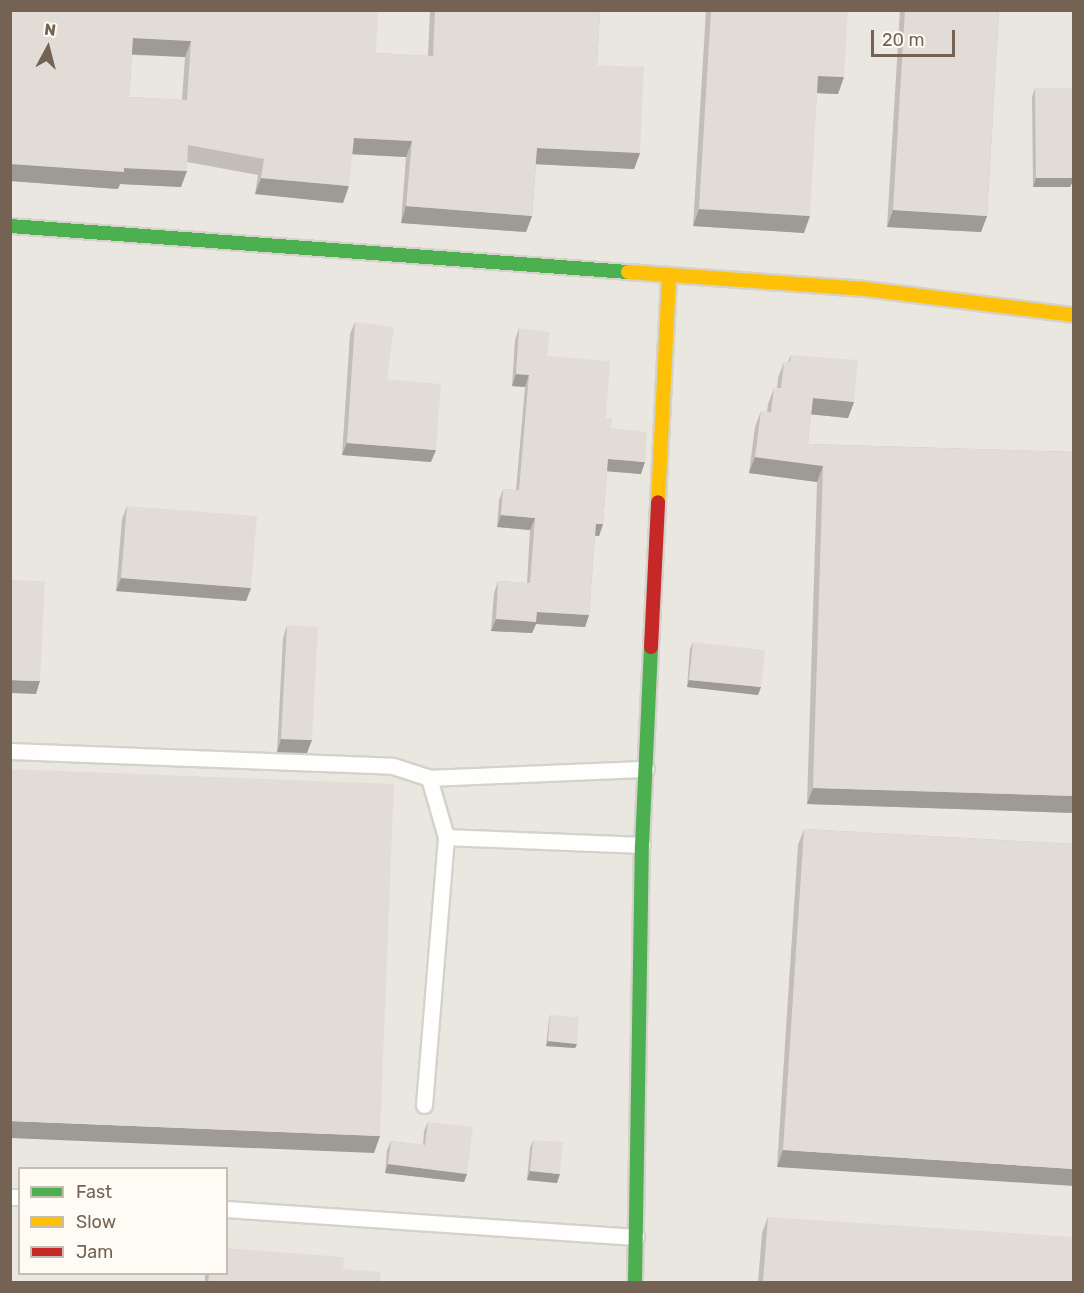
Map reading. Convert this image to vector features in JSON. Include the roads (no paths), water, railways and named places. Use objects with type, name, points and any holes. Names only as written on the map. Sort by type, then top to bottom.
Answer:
[{"type":"street","points":[[10,226],[669,278],[865,289],[1074,315]]},
{"type":"street","points":[[635,1282],[642,845],[669,278]]},
{"type":"lane","points":[[10,751],[393,766],[429,778],[646,769]]},
{"type":"lane","points":[[424,1105],[446,837],[429,778]]},
{"type":"lane","points":[[446,837],[642,845]]},
{"type":"lane","points":[[228,1209],[636,1237]]}]
